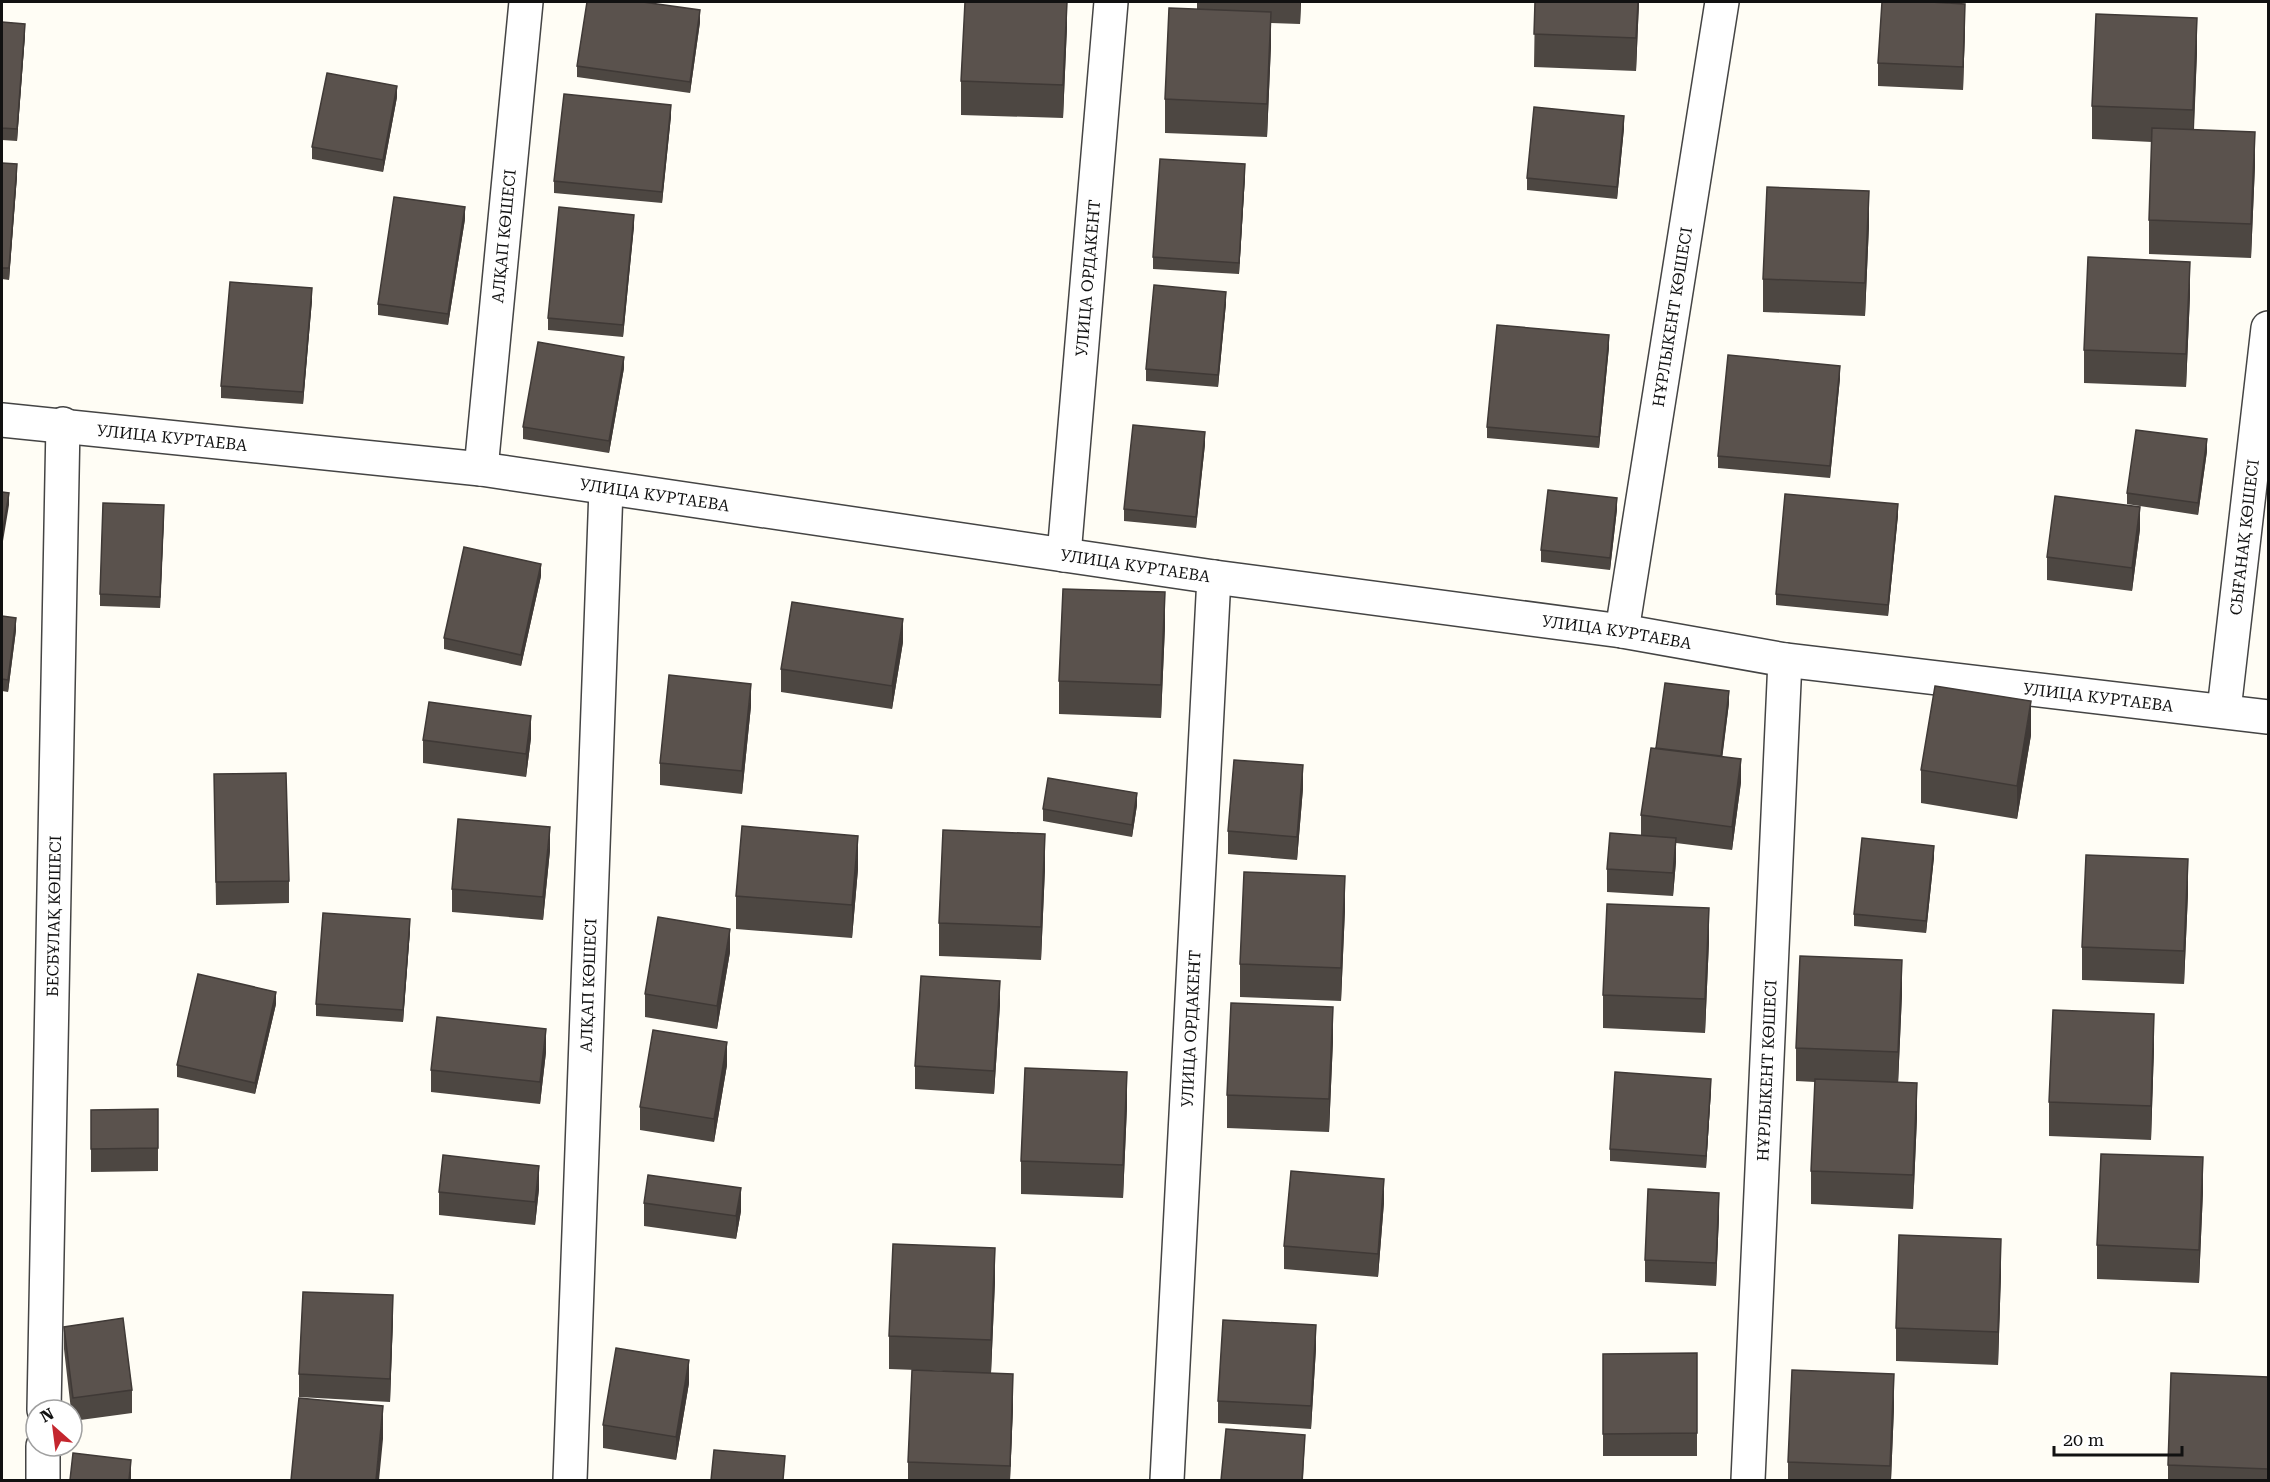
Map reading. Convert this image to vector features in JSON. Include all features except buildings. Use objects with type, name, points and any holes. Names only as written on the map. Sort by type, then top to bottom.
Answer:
[{"type":"street","name":"АЛҚАП КӨШЕСІ","points":[[481,469],[526,2]]},
{"type":"street","name":"УЛИЦА ОРДАКЕНТ","points":[[1064,555],[1111,2]]},
{"type":"street","name":"НҰРЛЫКЕНТ КӨШЕСІ","points":[[1622,631],[1722,2]]},
{"type":"street","name":"СЫҒАНАҚ КӨШЕСІ","points":[[2223,710],[2268,328]]},
{"type":"street","name":"УЛИЦА КУРТАЕВА","points":[[2,420],[63,424],[481,469],[1214,577],[1622,631],[1785,660],[2268,717]]},
{"type":"street","name":"БЕСБҰЛАҚ КӨШЕСІ","points":[[44,1398],[63,424]]},
{"type":"street","name":"АЛҚАП КӨШЕСІ","points":[[570,1480],[606,489]]},
{"type":"street","name":"УЛИЦА ОРДАКЕНТ","points":[[1167,1480],[1214,577]]},
{"type":"street","name":"НҰРЛЫКЕНТ КӨШЕСІ","points":[[1748,1480],[1785,660]]},
{"type":"street","points":[[43,1458],[43,1480]]}]
